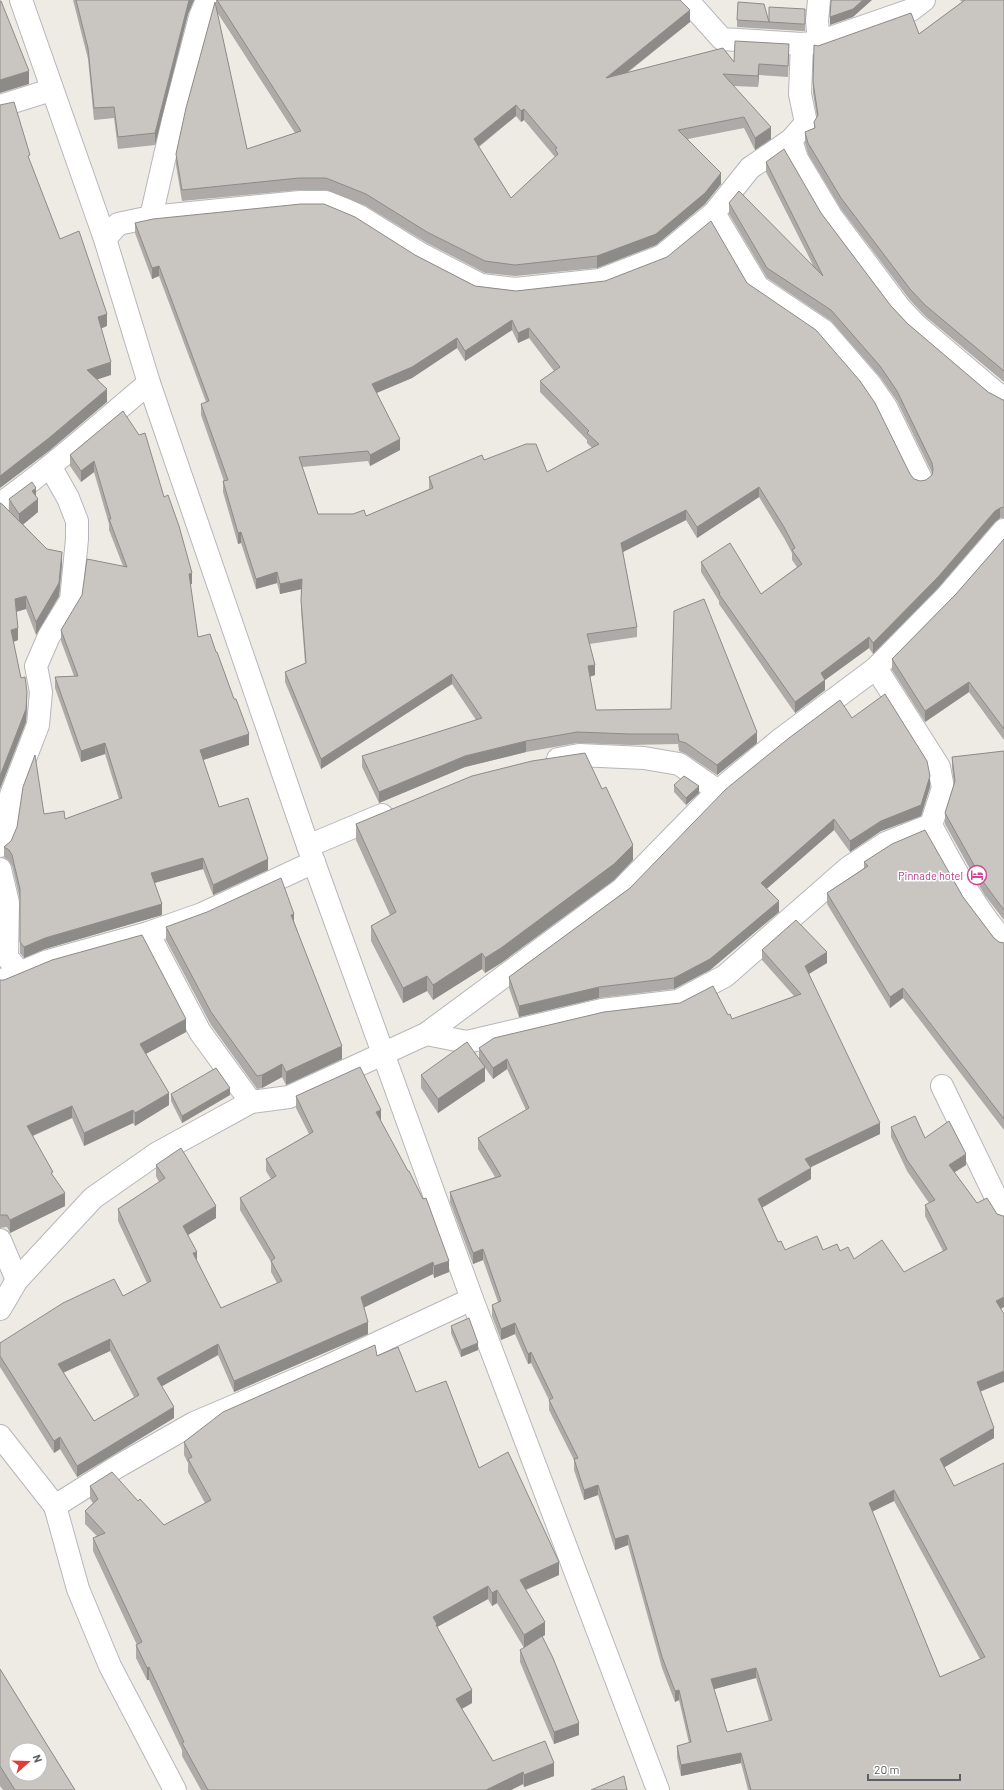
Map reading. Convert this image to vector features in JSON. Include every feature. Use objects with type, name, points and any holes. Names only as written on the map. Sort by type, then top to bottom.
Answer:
[{"type":"street","points":[[21,0],[51,90],[105,240],[149,383],[311,854],[472,1298],[658,1790]]},
{"type":"street","points":[[151,217],[174,116],[200,17],[208,0]]},
{"type":"street","points":[[687,0],[722,39],[810,43],[911,10],[924,0]]},
{"type":"street","points":[[105,240],[118,224],[151,217],[300,202],[326,202],[361,218],[421,254],[480,285],[515,289],[600,280],[624,272],[662,256],[714,213],[750,168],[791,140],[806,123],[800,94],[810,43],[817,21],[819,0]]},
{"type":"street","points":[[0,106],[51,90]]},
{"type":"street","points":[[791,140],[797,159],[831,216],[900,308],[916,325],[1004,398]]},
{"type":"street","points":[[714,213],[758,287],[824,332],[870,384],[886,407],[921,479]]},
{"type":"street","points":[[0,504],[66,454],[149,383]]},
{"type":"street","points":[[0,846],[6,833],[11,795],[38,725],[41,692],[36,666],[49,636],[71,600],[77,539],[77,521],[68,498],[50,466]]},
{"type":"street","points":[[0,1310],[17,1280],[93,1198],[156,1154],[251,1102],[289,1097],[426,1034],[622,889],[718,791],[781,738],[876,668],[947,596],[1004,530]]},
{"type":"street","points":[[876,668],[939,767],[943,788],[931,825],[962,880],[997,933],[1004,941]]},
{"type":"street","points":[[536,763],[579,755],[644,758],[679,764],[718,791]]},
{"type":"street","points":[[0,869],[8,903],[7,957],[10,977],[53,960],[148,933],[202,914],[398,808]]},
{"type":"street","points":[[426,1034],[467,1042],[602,1010],[678,1001],[725,976],[848,868],[886,843],[931,825]]},
{"type":"street","points":[[148,933],[200,1032],[251,1102]]},
{"type":"street","points":[[942,1086],[1004,1214]]},
{"type":"street","points":[[0,1240],[17,1280]]},
{"type":"street","points":[[55,1506],[117,1467],[194,1423],[326,1367],[472,1298]]},
{"type":"street","points":[[0,1436],[55,1506],[78,1588],[104,1652],[175,1790]]},
{"type":"building","points":[[76,0],[189,0],[155,133],[118,137],[114,107],[94,108],[88,48]]},
{"type":"building","points":[[217,0],[680,0],[690,10],[606,78],[723,48],[734,62],[735,41],[789,44],[788,66],[759,64],[758,76],[723,74],[771,127],[755,138],[744,117],[678,130],[721,173],[705,193],[656,234],[597,256],[515,265],[485,261],[427,232],[366,194],[326,178],[299,178],[182,190],[176,154],[186,108],[215,2],[247,149],[301,131]],"holes":[[[516,105],[521,111],[524,109],[557,148],[555,149],[558,154],[511,198],[474,139]]]},
{"type":"building","points":[[831,0],[863,0],[853,9],[830,17]]},
{"type":"building","points":[[965,0],[1004,0],[1004,371],[925,305],[910,289],[841,198],[808,143],[805,132],[815,128],[814,122],[818,115],[813,82],[814,45],[818,46],[911,13],[919,34]]},
{"type":"building","points":[[0,1],[29,71],[0,80]]},
{"type":"building","points":[[738,2],[764,4],[769,22],[737,20]]},
{"type":"building","points":[[769,7],[805,9],[805,24],[769,22]]},
{"type":"building","points":[[14,102],[30,155],[28,156],[60,239],[79,231],[107,314],[98,317],[111,362],[87,370],[107,389],[49,438],[0,476],[0,105]]},
{"type":"building","points":[[784,149],[821,213],[891,306],[908,324],[988,392],[1004,400],[1004,507],[995,511],[938,577],[873,643],[869,637],[821,673],[825,680],[795,702],[719,594],[720,593],[701,562],[730,543],[761,594],[802,564],[792,550],[795,548],[784,527],[759,487],[697,527],[686,510],[621,543],[637,627],[587,634],[595,665],[588,666],[596,710],[671,709],[674,611],[704,599],[757,732],[717,765],[686,743],[679,741],[678,734],[577,732],[526,741],[465,756],[379,792],[362,756],[482,718],[452,674],[321,759],[285,672],[306,663],[301,600],[302,579],[280,584],[277,572],[256,579],[241,532],[238,533],[223,481],[228,480],[201,404],[209,401],[159,266],[152,268],[135,223],[153,219],[301,204],[324,204],[355,217],[415,255],[475,286],[516,291],[605,281],[667,257],[711,221],[747,283],[816,330],[860,381],[875,403],[910,474],[914,479],[920,481],[926,480],[932,475],[932,463],[897,391],[880,366],[831,310],[767,268],[729,203],[739,191],[823,276],[766,162]],"holes":[[[512,320],[518,333],[529,328],[560,367],[540,381],[589,431],[587,433],[599,444],[547,472],[536,444],[526,444],[484,460],[482,455],[429,477],[433,488],[366,516],[364,510],[353,514],[318,514],[299,457],[368,451],[370,455],[400,439],[372,384],[412,367],[457,338],[465,351]]]},
{"type":"building","points":[[123,411],[139,435],[145,433],[164,497],[168,495],[179,526],[192,573],[189,574],[198,637],[210,634],[234,699],[236,699],[249,734],[200,750],[219,807],[248,798],[268,859],[213,885],[203,858],[151,873],[162,904],[45,938],[24,947],[20,942],[20,889],[12,855],[9,850],[4,847],[11,841],[17,827],[23,787],[35,755],[44,814],[64,811],[65,819],[122,798],[105,743],[81,751],[55,677],[78,676],[61,630],[82,595],[87,559],[127,567],[109,519],[111,519],[94,461],[81,471],[70,455]]},
{"type":"building","points":[[32,482],[36,488],[32,491],[38,499],[19,514],[9,499]]},
{"type":"building","points":[[0,503],[47,549],[62,552],[59,583],[36,622],[26,596],[15,599],[18,628],[11,630],[21,678],[25,677],[27,692],[26,709],[0,776]]},
{"type":"building","points":[[1004,539],[1004,729],[969,682],[925,711],[892,659],[956,594]]},
{"type":"building","points":[[885,694],[927,761],[930,776],[921,805],[881,821],[850,841],[834,819],[761,883],[779,901],[710,959],[674,978],[599,987],[519,1006],[509,977],[630,888],[726,789],[789,738],[840,700],[852,718]]},
{"type":"building","points":[[1004,751],[1004,910],[984,883],[945,813],[955,781],[952,757]]},
{"type":"building","points":[[585,753],[602,789],[606,787],[633,845],[614,864],[501,948],[485,958],[482,953],[433,985],[427,976],[403,988],[371,926],[396,912],[356,824],[472,776],[532,761]]},
{"type":"building","points":[[684,776],[699,786],[686,798],[674,785]]},
{"type":"building","points":[[925,830],[963,897],[994,938],[999,942],[1004,943],[1004,1119],[903,988],[890,997],[827,893],[868,866],[864,862],[892,844]]},
{"type":"building","points":[[281,878],[294,914],[291,915],[342,1046],[286,1072],[282,1064],[262,1075],[257,1076],[211,1012],[166,927],[207,912]]},
{"type":"building","points":[[796,920],[827,952],[805,966],[880,1123],[805,1159],[811,1168],[758,1199],[778,1242],[781,1241],[785,1250],[817,1236],[823,1250],[837,1244],[840,1251],[848,1247],[854,1259],[882,1240],[904,1272],[947,1249],[925,1205],[935,1200],[907,1160],[891,1127],[915,1116],[925,1138],[949,1121],[966,1154],[949,1165],[977,1203],[987,1198],[997,1214],[1004,1216],[1004,1297],[996,1301],[1004,1314],[1004,1371],[977,1382],[994,1428],[940,1459],[954,1486],[1004,1463],[1004,1790],[751,1790],[741,1753],[681,1765],[677,1746],[691,1742],[679,1690],[675,1691],[662,1657],[628,1535],[615,1539],[598,1485],[584,1490],[574,1459],[578,1458],[549,1400],[553,1398],[531,1352],[528,1354],[515,1323],[501,1329],[492,1305],[501,1301],[483,1249],[473,1253],[450,1192],[501,1176],[478,1138],[529,1108],[507,1059],[493,1068],[479,1048],[494,1038],[604,1012],[680,1003],[713,986],[728,1015],[730,1014],[732,1019],[801,994],[762,950]],"holes":[[[894,1490],[985,1657],[940,1677],[869,1503]],[[756,1668],[772,1720],[727,1732],[711,1679]]]},
{"type":"building","points":[[142,935],[186,1019],[140,1044],[169,1093],[135,1113],[133,1110],[84,1133],[72,1106],[27,1126],[53,1172],[51,1173],[65,1193],[10,1220],[7,1215],[0,1215],[0,980],[4,980],[52,960]]},
{"type":"building","points":[[467,1042],[485,1067],[438,1099],[421,1075]]},
{"type":"building","points":[[360,1067],[381,1110],[376,1112],[423,1199],[426,1198],[449,1261],[434,1266],[433,1262],[361,1297],[368,1322],[234,1381],[218,1344],[157,1378],[174,1407],[77,1466],[60,1437],[54,1441],[0,1356],[0,1343],[63,1303],[114,1279],[123,1296],[151,1281],[118,1209],[165,1178],[156,1165],[181,1148],[216,1206],[183,1226],[197,1252],[193,1253],[221,1308],[282,1281],[271,1261],[275,1258],[240,1198],[276,1176],[266,1159],[313,1132],[296,1096]],"holes":[[[110,1339],[139,1395],[94,1421],[58,1364]]]},
{"type":"building","points":[[216,1068],[230,1088],[182,1116],[171,1094]]},
{"type":"building","points":[[469,1318],[478,1343],[461,1350],[451,1326]]},
{"type":"building","points":[[375,1345],[377,1356],[398,1347],[416,1392],[446,1381],[479,1468],[508,1452],[559,1562],[520,1580],[545,1622],[524,1635],[497,1590],[492,1593],[488,1586],[433,1617],[472,1690],[456,1699],[493,1761],[545,1741],[554,1763],[524,1775],[523,1772],[486,1790],[208,1790],[182,1743],[184,1742],[149,1667],[147,1668],[136,1645],[142,1642],[93,1538],[105,1533],[85,1511],[98,1499],[90,1486],[112,1472],[138,1501],[140,1499],[164,1525],[211,1500],[188,1459],[192,1457],[184,1442],[223,1412]]},
{"type":"building","points":[[542,1636],[553,1658],[579,1723],[554,1732],[520,1650]]},
{"type":"building","points":[[0,1669],[45,1742],[8,1742],[8,1779],[0,1766]]},
{"type":"building","points":[[48,1746],[75,1790],[15,1790],[10,1782],[48,1782]]},
{"type":"building","points":[[624,1776],[627,1790],[591,1790]]},
{"type":"place","name":"Pinnade hotel","points":[[977,875]]}]
